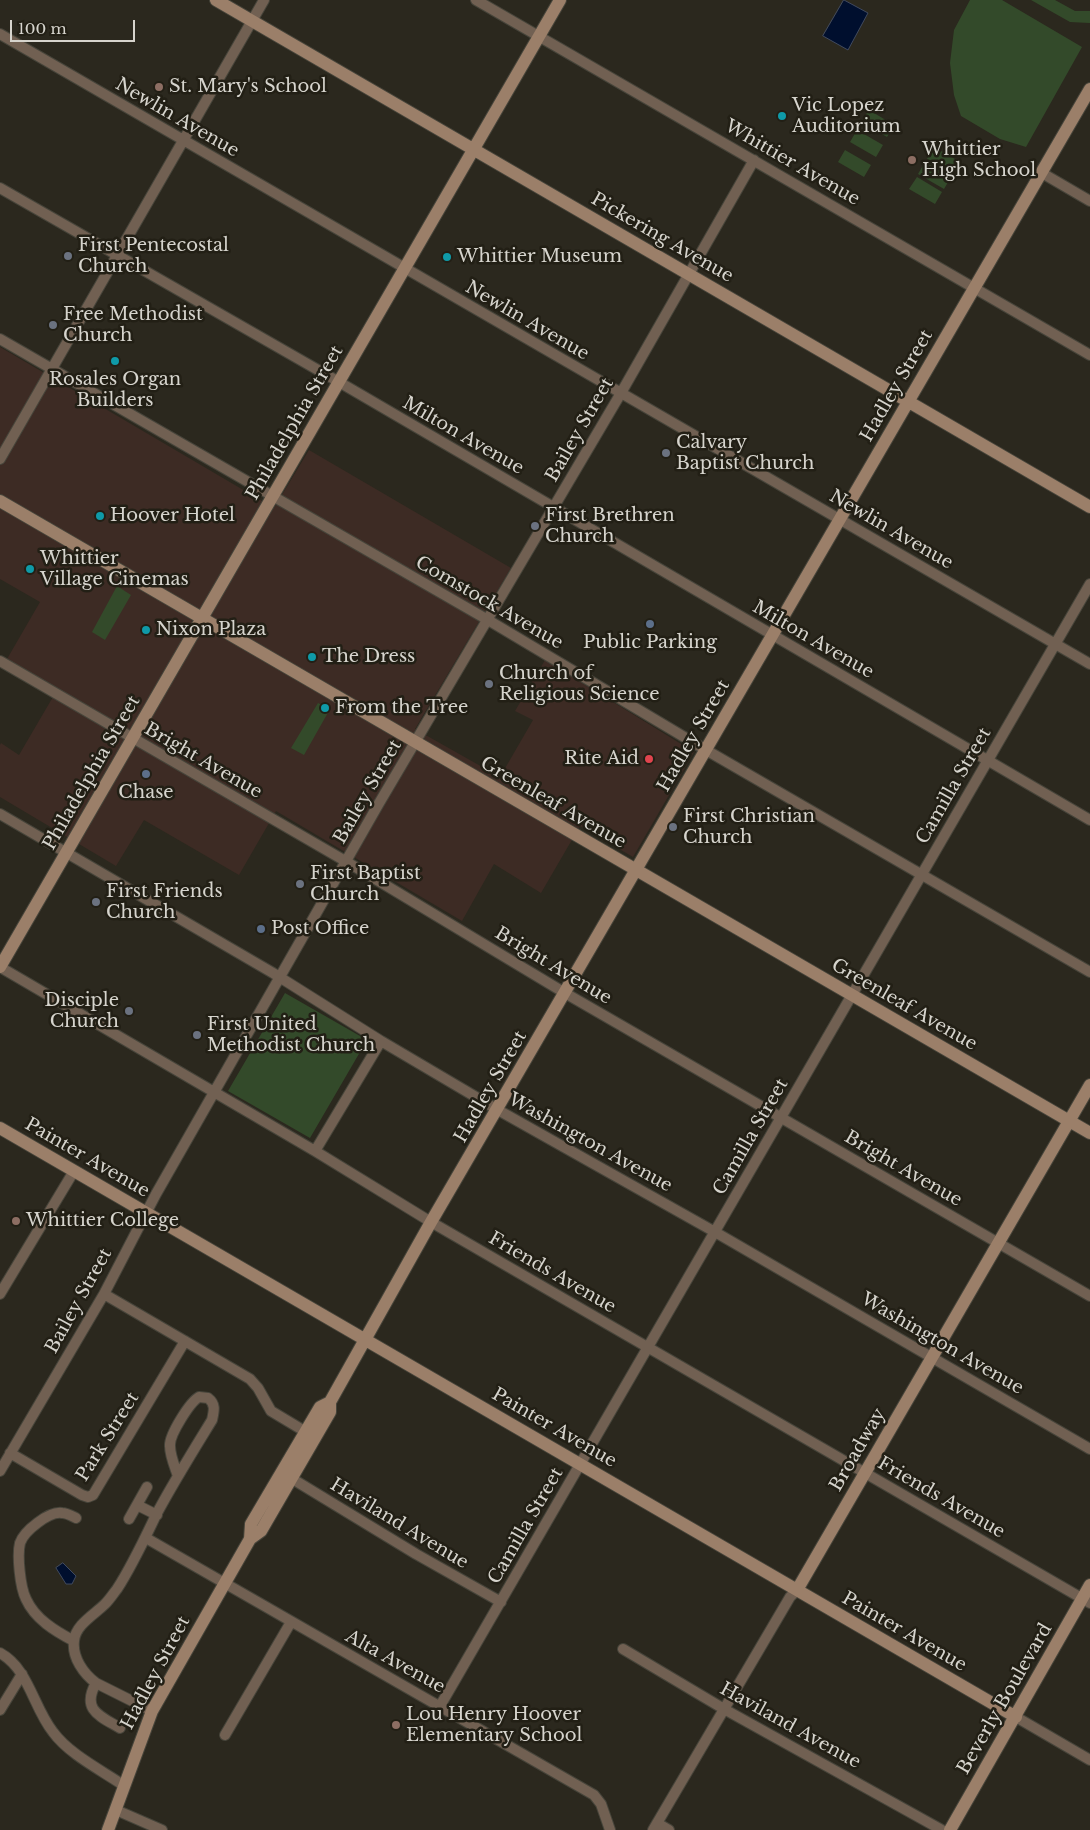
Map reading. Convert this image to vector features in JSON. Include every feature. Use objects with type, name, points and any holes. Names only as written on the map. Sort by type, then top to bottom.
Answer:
[{"type":"street","name":"Pickering Avenue","points":[[216,0],[1090,507]]},
{"type":"street","points":[[0,459],[264,0]]},
{"type":"street","name":"Whittier Avenue","points":[[476,0],[1090,355]]},
{"type":"street","name":"Philadelphia Street","points":[[0,967],[560,0]]},
{"type":"street","name":"Newlin Avenue","points":[[0,34],[1090,664]]},
{"type":"street","name":"Hadley Street","points":[[108,1830],[123,1785],[152,1711],[250,1539],[251,1524],[287,1476],[310,1435],[320,1407],[330,1402],[432,1222],[1090,89]]},
{"type":"street","name":"Bailey Street","points":[[0,1471],[104,1294],[146,1212],[415,742],[621,393],[754,160]]},
{"type":"street","points":[[1042,174],[1090,201]]},
{"type":"street","name":"Milton Avenue","points":[[0,188],[339,382],[1090,820]]},
{"type":"street","name":"Comstock Avenue","points":[[0,339],[488,620],[706,750],[1090,972]]},
{"type":"street","name":"Greenleaf Avenue","points":[[0,502],[1090,1133]]},
{"type":"street","name":"Camilla Street","points":[[440,1706],[1090,584]]},
{"type":"street","name":"Bright Avenue","points":[[0,661],[347,862],[565,993],[1090,1296]]},
{"type":"street","name":"Washington Avenue","points":[[0,814],[273,973],[381,1041],[498,1110],[715,1232],[1090,1449]]},
{"type":"street","name":"Friends Avenue","points":[[0,967],[316,1151],[432,1222],[1086,1601]]},
{"type":"street","points":[[316,1151],[381,1041]]},
{"type":"street","name":"Broadway","points":[[655,1827],[790,1597],[798,1590],[1090,1085]]},
{"type":"street","name":"Painter Avenue","points":[[0,1128],[1090,1760]]},
{"type":"street","points":[[0,1294],[74,1171]]},
{"type":"street","points":[[104,1294],[250,1379],[258,1388],[271,1411],[310,1435]]},
{"type":"street","name":"Park Street","points":[[10,1453],[82,1495],[88,1497],[93,1495],[99,1488],[185,1341]]},
{"type":"street","points":[[152,1711],[96,1684],[82,1670],[74,1641],[82,1626],[105,1604],[118,1587],[178,1476],[212,1420],[214,1405],[208,1398],[200,1396],[191,1403],[170,1440],[178,1476]]},
{"type":"street","name":"Haviland Avenue","points":[[287,1476],[416,1554],[501,1602]]},
{"type":"street","points":[[129,1518],[147,1487]]},
{"type":"street","points":[[137,1505],[157,1514]]},
{"type":"street","points":[[74,1641],[46,1625],[26,1600],[21,1582],[19,1552],[22,1538],[43,1520],[55,1513],[62,1513],[76,1518]]},
{"type":"street","name":"Alta Avenue","points":[[146,1538],[594,1795],[603,1808],[610,1830]]},
{"type":"street","name":"Beverly Boulevard","points":[[950,1830],[1086,1601],[1090,1586]]},
{"type":"street","points":[[225,1734],[291,1622]]},
{"type":"street","name":"Haviland Avenue","points":[[623,1649],[724,1709],[942,1830]]},
{"type":"street","points":[[0,1652],[22,1674],[40,1713],[64,1745],[123,1785]]},
{"type":"street","points":[[0,1710],[22,1674]]},
{"type":"street","points":[[96,1684],[89,1700],[92,1708],[100,1716],[120,1728]]},
{"type":"street","points":[[116,1810],[162,1830]]},
{"type":"street","points":[[655,1827],[669,1830]]},
{"type":"shaded area","points":[[0,347],[274,508],[309,450],[511,568],[415,729],[500,777],[533,720],[515,711],[545,660],[694,752],[633,857],[580,826],[541,893],[494,864],[462,921],[276,811],[239,875],[144,820],[116,866],[0,797],[1,743],[19,755],[57,690],[7,659],[40,602],[0,579]]},
{"type":"green space","points":[[970,0],[1002,0],[1082,47],[1026,147],[1000,139],[961,116],[954,95],[950,63],[954,30]]},
{"type":"green space","points":[[1031,0],[1055,0],[1075,11],[1090,11],[1090,23],[1070,22]]},
{"type":"green space","points":[[869,110],[894,125],[887,137],[861,122]]},
{"type":"green space","points":[[857,130],[883,145],[876,157],[850,142]]},
{"type":"green space","points":[[934,147],[960,162],[953,174],[927,159]]},
{"type":"green space","points":[[845,150],[871,165],[864,177],[838,162]]},
{"type":"green space","points":[[925,162],[951,177],[944,189],[918,174]]},
{"type":"green space","points":[[917,177],[942,192],[935,204],[909,189]]},
{"type":"green space","points":[[117,586],[131,595],[105,640],[92,632]]},
{"type":"green space","points":[[318,703],[330,709],[304,755],[291,748]]},
{"type":"green space","points":[[285,993],[367,1040],[310,1138],[228,1091]]},
{"type":"water","points":[[844,0],[868,13],[848,50],[823,36]]},
{"type":"water","points":[[63,1563],[76,1576],[72,1584],[66,1584],[56,1568]]},
{"type":"place","name":"St. Mary's School","points":[[159,87]]},
{"type":"place","name":"Vic Lopez Auditorium","points":[[782,116]]},
{"type":"place","name":"Whittier High School","points":[[912,160]]},
{"type":"place","name":"First Pentecostal Church","points":[[68,256]]},
{"type":"place","name":"Whittier Museum","points":[[447,257]]},
{"type":"place","name":"Free Methodist Church","points":[[53,325]]},
{"type":"place","name":"Rosales Organ Builders","points":[[115,361]]},
{"type":"place","name":"Calvary Baptist Church","points":[[666,453]]},
{"type":"place","name":"Hoover Hotel","points":[[100,516]]},
{"type":"place","name":"First Brethren Church","points":[[535,526]]},
{"type":"place","name":"Whittier Village Cinemas","points":[[30,569]]},
{"type":"place","name":"Public Parking","points":[[650,624]]},
{"type":"place","name":"Nixon Plaza","points":[[146,630]]},
{"type":"place","name":"The Dress","points":[[312,657]]},
{"type":"place","name":"Church of Religious Science","points":[[489,684]]},
{"type":"place","name":"From the Tree","points":[[325,708]]},
{"type":"place","name":"Rite Aid","points":[[649,759]]},
{"type":"place","name":"Chase","points":[[146,774]]},
{"type":"place","name":"First Christian Church","points":[[673,827]]},
{"type":"place","name":"First Baptist Church","points":[[300,884]]},
{"type":"place","name":"First Friends Church","points":[[96,902]]},
{"type":"place","name":"Post Office","points":[[261,929]]},
{"type":"place","name":"Disciple Church","points":[[129,1011]]},
{"type":"place","name":"First United Methodist Church","points":[[197,1035]]},
{"type":"place","name":"Whittier College","points":[[16,1221]]},
{"type":"place","name":"Lou Henry Hoover Elementary School","points":[[396,1725]]}]
